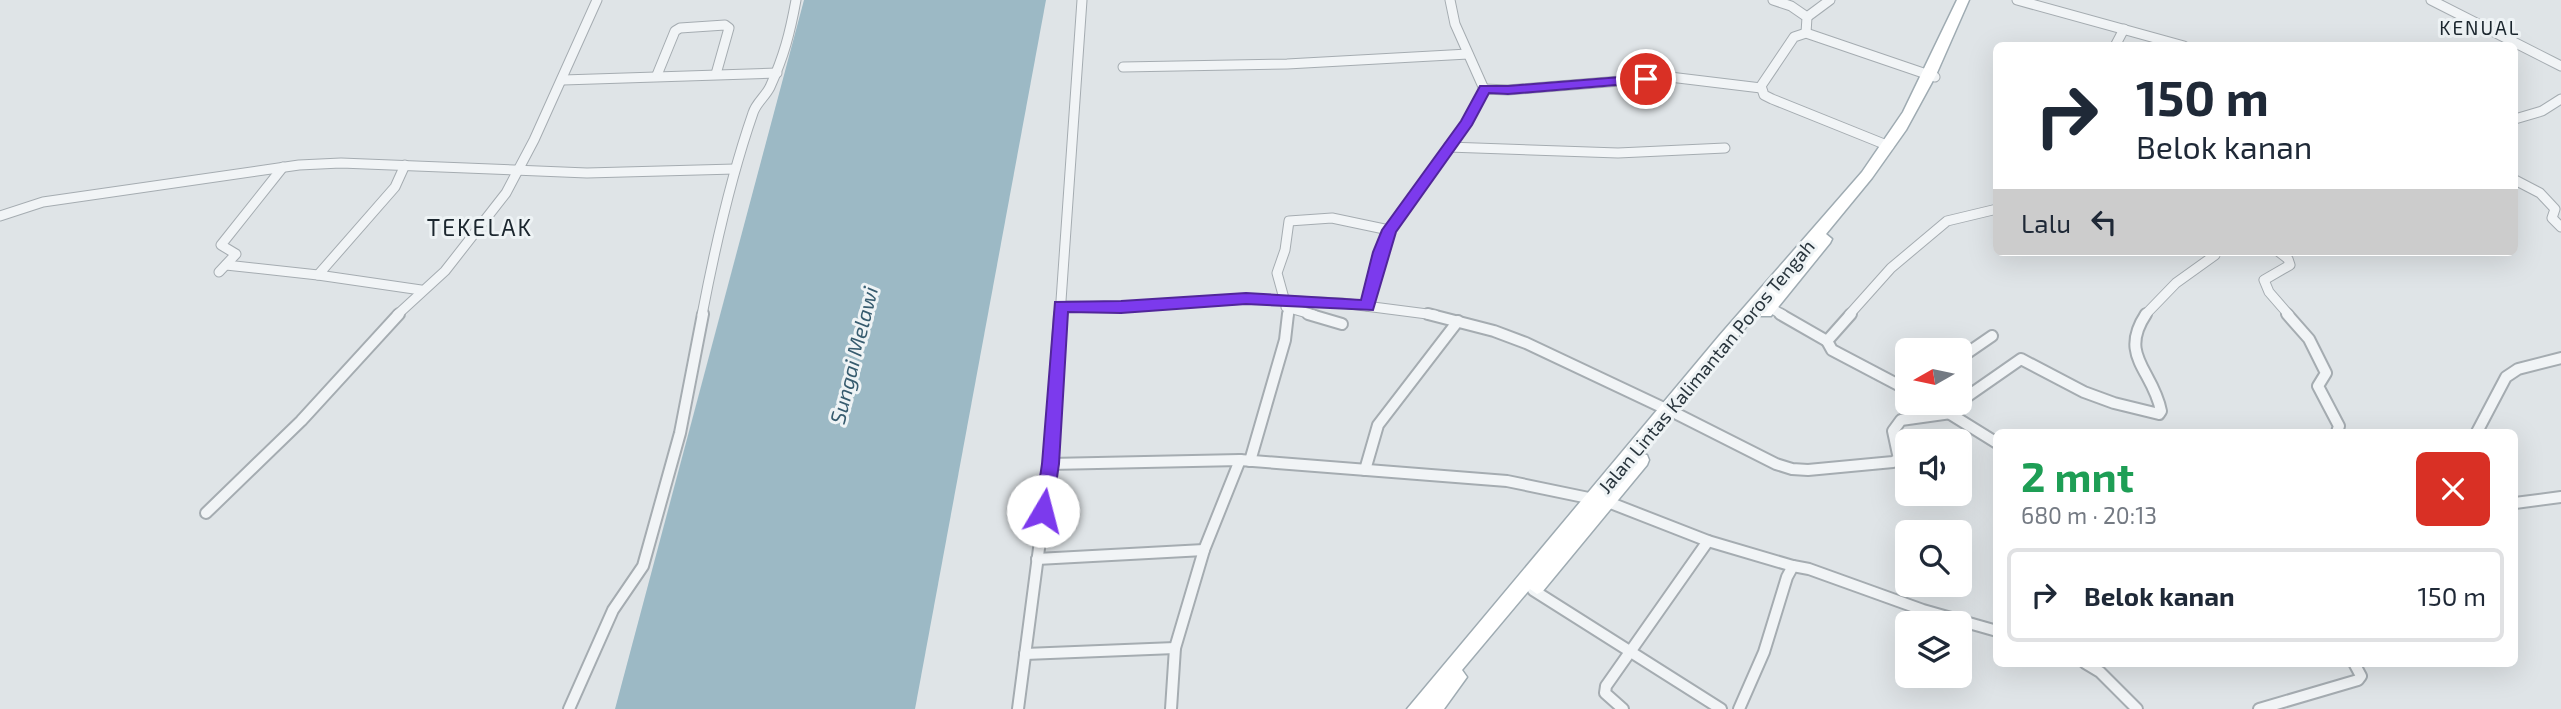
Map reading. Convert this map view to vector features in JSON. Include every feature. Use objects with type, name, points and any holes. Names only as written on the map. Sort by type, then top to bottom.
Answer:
[{"type":"main road","name":"Jalan Lintas Kalimantan Poros Tengah","points":[[1673,412],[1701,368],[1759,303],[1889,146],[1931,76],[1963,0]]},
{"type":"main road","name":"Jalan Lintas Kalimantan Poros Tengah","points":[[1432,709],[1534,590],[1673,412],[1769,307],[1896,149],[1971,0]]},
{"type":"main road","name":"Jalan Lintas Kalimantan Poros Tengah","points":[[1417,709],[1602,500]]},
{"type":"street","points":[[205,513],[301,421],[421,290],[445,271],[506,193],[563,80],[597,0]]},
{"type":"street","points":[[569,709],[612,610],[643,566],[680,433],[716,243],[735,169],[755,106],[768,91],[787,48],[796,0]]},
{"type":"street","points":[[1018,709],[1050,464],[1082,0]]},
{"type":"street","points":[[1367,306],[1389,230],[1480,102],[1484,89],[1454,29],[1450,0]]},
{"type":"street","points":[[1773,0],[1791,6],[1807,17]]},
{"type":"street","points":[[1806,33],[1807,17],[1830,0]]},
{"type":"street","points":[[2017,0],[2170,42]]},
{"type":"street","points":[[2431,0],[2509,42]]},
{"type":"street","points":[[657,75],[677,30],[725,25],[729,29],[716,74]]},
{"type":"street","points":[[2117,42],[2124,29]]},
{"type":"street","points":[[1761,88],[1794,37],[1806,33],[1931,76]]},
{"type":"street","points":[[2518,47],[2561,66]]},
{"type":"street","points":[[2518,54],[2526,51]]},
{"type":"street","points":[[1123,67],[1287,64],[1468,54]]},
{"type":"street","points":[[563,80],[777,73]]},
{"type":"street","points":[[1484,89],[1508,90],[1670,77],[1761,88],[1772,99],[1889,146]]},
{"type":"street","points":[[2518,118],[2542,111],[2561,99]]},
{"type":"street","points":[[1448,147],[1618,153],[1725,148]]},
{"type":"street","points":[[0,216],[43,202],[283,167],[341,163],[679,173],[735,169]]},
{"type":"street","points":[[318,275],[395,187],[405,165]]},
{"type":"street","points":[[283,167],[221,245],[235,252],[223,268],[318,275],[421,290]]},
{"type":"street","points":[[2518,182],[2543,195],[2555,209],[2552,218],[2561,227]]},
{"type":"street","points":[[1827,341],[1891,268],[1947,221],[1993,210]]},
{"type":"street","points":[[1171,709],[1175,648],[1204,550],[1245,460],[1285,340],[1291,306],[1277,273],[1285,250],[1289,221],[1332,218],[1389,230]]},
{"type":"street","points":[[1972,395],[1994,376],[2024,359],[2074,388],[2114,403],[2158,414],[2161,411],[2159,394],[2135,353],[2135,334],[2147,311],[2187,275],[2215,256]]},
{"type":"street","points":[[2284,256],[2290,265],[2264,280],[2269,292],[2315,348],[2326,373],[2318,386],[2339,425],[2338,429]]},
{"type":"street","points":[[1061,306],[1121,307],[1246,299],[1291,306],[1342,324]]},
{"type":"street","points":[[1291,306],[1342,303],[1422,312],[1458,321],[1526,343],[1776,464],[1808,470],[1893,462],[1899,459],[1893,432],[1901,420],[1937,415]]},
{"type":"street","points":[[1769,307],[1827,341],[1832,350],[1895,383]]},
{"type":"street","points":[[1365,470],[1378,425],[1458,321]]},
{"type":"street","points":[[1972,350],[1992,336]]},
{"type":"street","points":[[2479,429],[2506,377],[2518,369],[2561,358]]},
{"type":"street","points":[[1954,415],[1993,440]]},
{"type":"street","points":[[1050,464],[1245,460],[1507,481],[1602,500],[1708,541],[1809,569],[1923,610],[1993,630]]},
{"type":"street","points":[[2518,503],[2561,497]]},
{"type":"street","points":[[1623,709],[1605,693],[1606,686],[1708,541]]},
{"type":"street","points":[[1037,559],[1204,550]]},
{"type":"street","points":[[1739,709],[1764,652],[1787,577],[1793,566]]},
{"type":"street","points":[[1534,590],[1721,709]]},
{"type":"street","points":[[1025,654],[1175,648]]},
{"type":"street","points":[[2092,667],[2137,709]]},
{"type":"street","points":[[2259,709],[2358,680],[2361,676],[2357,667]]},
{"type":"water","name":"Sungai Melawi","points":[[804,0],[1046,0],[915,709],[615,709]]},
{"type":"district","name":"KENUAL","points":[[2480,27]]},
{"type":"district","name":"TEKELAK","points":[[480,227]]},
{"type":"route","points":[[1043,511],[1050,464],[1061,306],[1121,307],[1223,299],[1367,306],[1389,230],[1467,122],[1480,102],[1484,89],[1532,89],[1552,85],[1646,79]]}]
